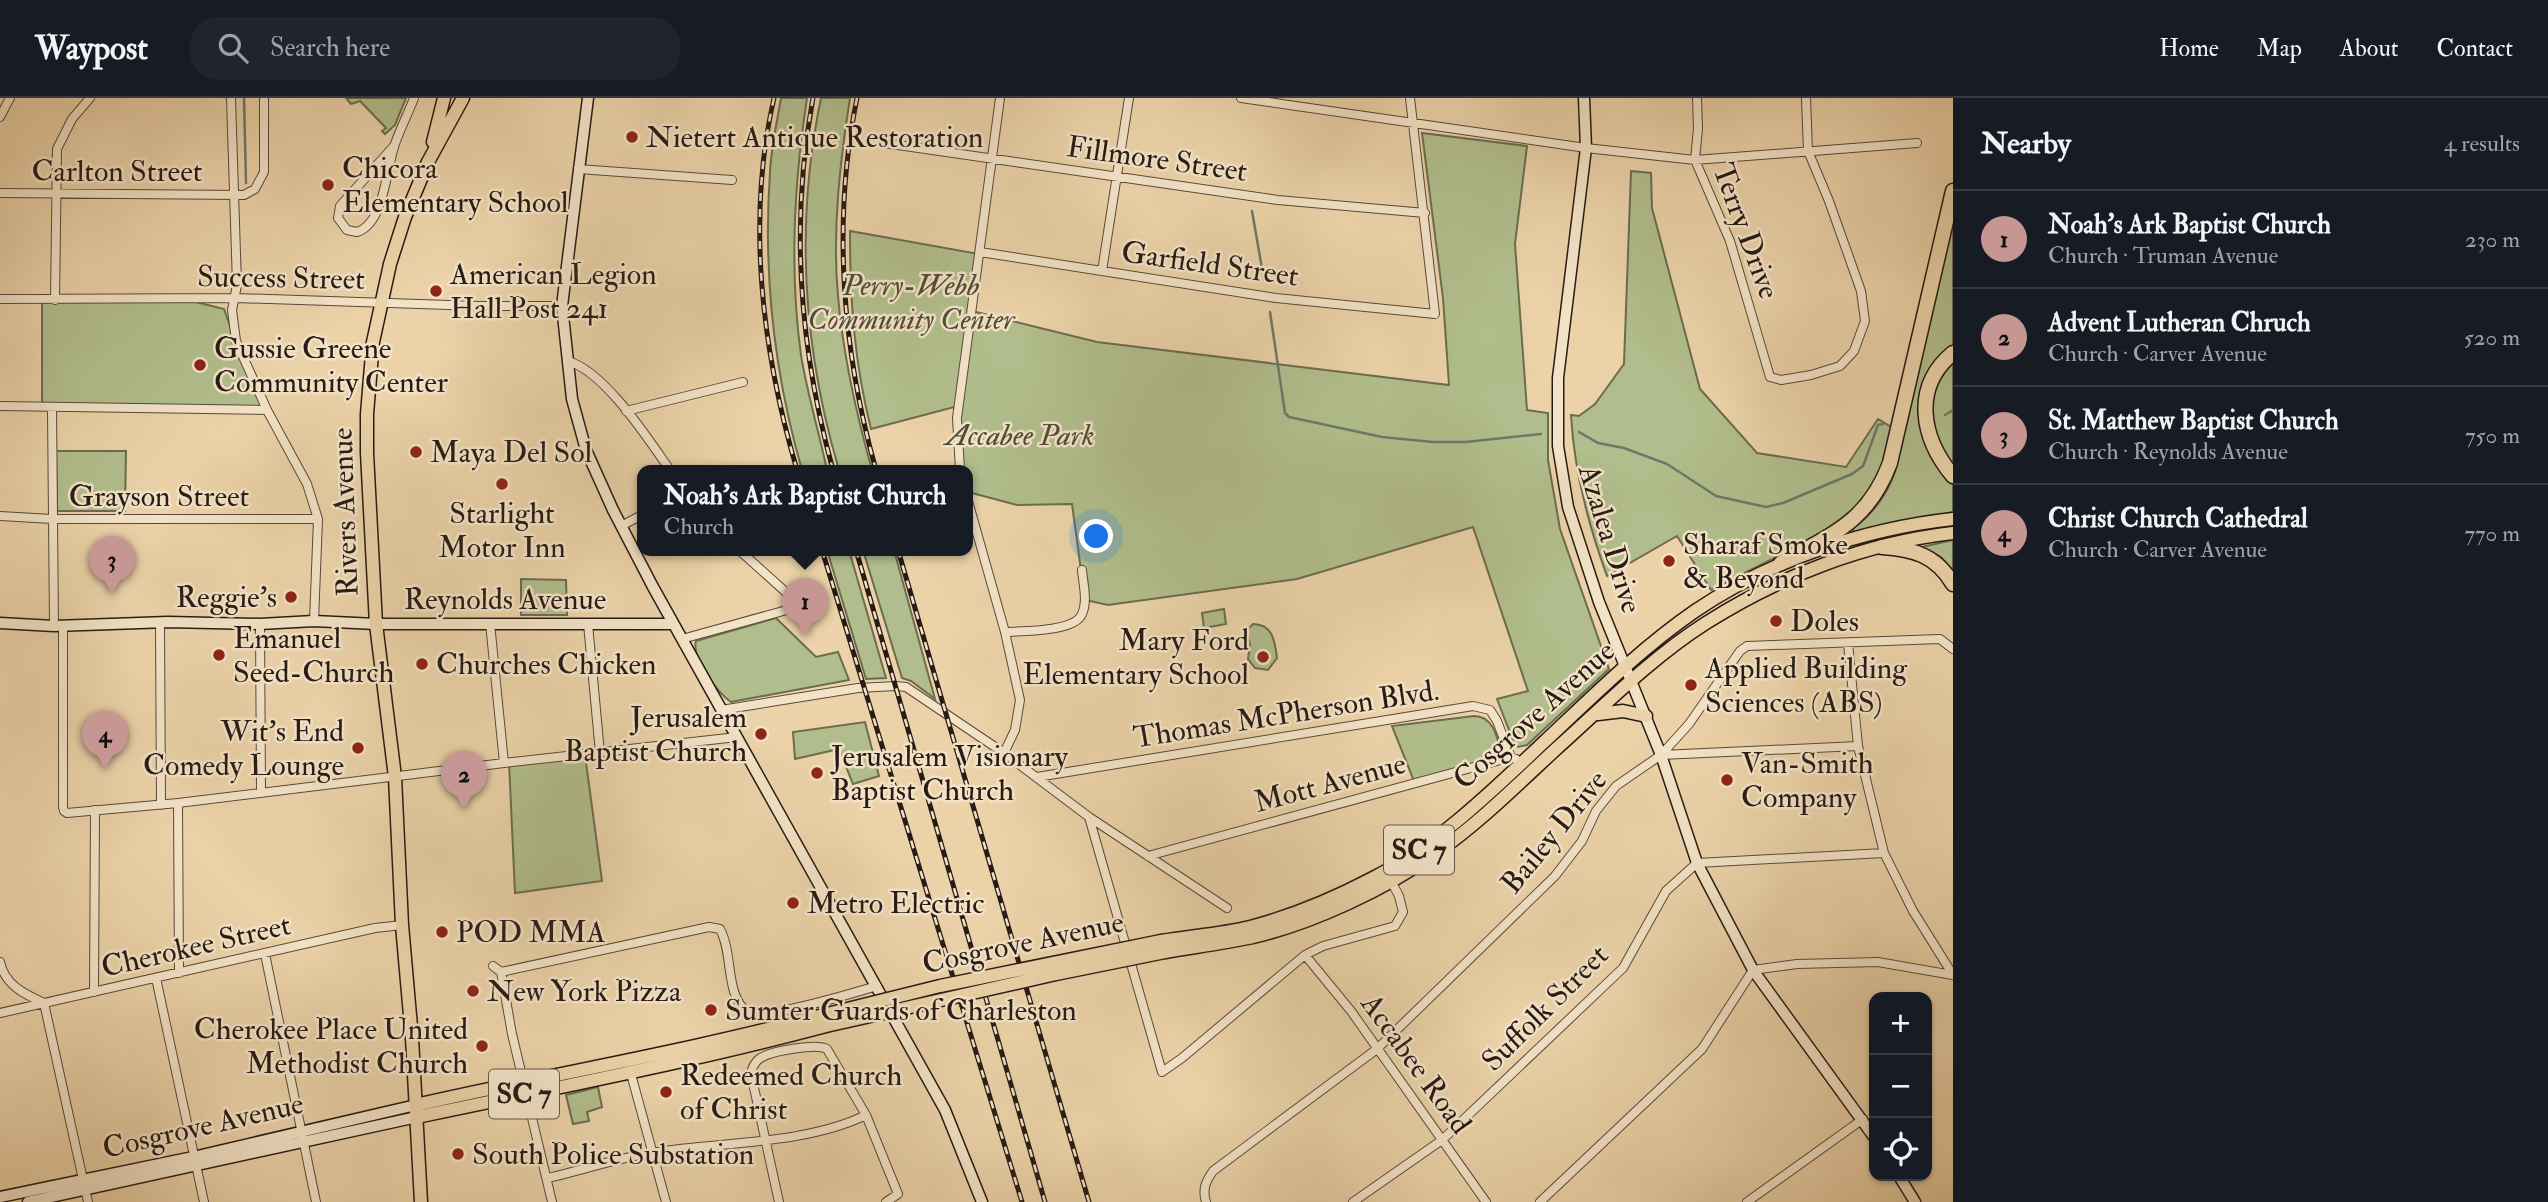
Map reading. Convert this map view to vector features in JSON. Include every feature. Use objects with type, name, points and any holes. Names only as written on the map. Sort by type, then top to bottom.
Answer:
[{"type":"highway","points":[[1781,564],[1842,528],[1866,509],[1881,487],[1890,463],[1953,191]]},
{"type":"highway","points":[[1953,353],[1942,362],[1933,379],[1925,417],[1928,436],[1953,476]]},
{"type":"highway","points":[[1882,547],[1904,548],[1930,558],[1945,571],[1953,584]]},
{"type":"main road","points":[[428,162],[444,98]]},
{"type":"main road","points":[[428,162],[463,98]]},
{"type":"main road","name":"Rivers Avenue","points":[[421,1202],[395,777],[376,624],[367,414],[373,342],[390,264],[405,217],[428,162]]},
{"type":"main road","name":"Cosgrove Avenue","points":[[1163,947],[1249,927],[1296,912],[1374,878],[1422,848],[1458,820],[1517,760],[1625,665],[1697,610],[1781,564],[1886,531],[1953,519]]},
{"type":"main road","name":"Cosgrove Avenue","points":[[524,1087],[631,1074],[953,984],[1163,947],[1267,933],[1304,921],[1391,881],[1436,853],[1473,824],[1632,681],[1705,624],[1786,579],[1882,547],[1953,533]]},
{"type":"main road","points":[[1594,715],[1617,711],[1646,716]]},
{"type":"main road","name":"Cosgrove Avenue","points":[[417,1111],[825,1020]]},
{"type":"street","points":[[0,117],[10,98]]},
{"type":"street","points":[[55,300],[57,149],[72,119],[90,98]]},
{"type":"street","points":[[231,98],[236,298],[232,310],[234,337],[267,410],[307,484],[318,519],[314,621]]},
{"type":"street","points":[[234,195],[248,193],[263,179],[264,98]]},
{"type":"street","points":[[394,146],[340,206],[338,218],[347,230],[357,232],[370,225],[386,183],[394,146],[414,98]]},
{"type":"street","points":[[588,98],[562,306],[567,361],[572,398],[586,450],[637,556]]},
{"type":"street","points":[[960,465],[957,418],[1000,98]]},
{"type":"street","points":[[1102,271],[1129,98]]},
{"type":"street","points":[[1241,98],[1586,148],[1695,160],[1917,143]]},
{"type":"street","points":[[1410,98],[1425,213]]},
{"type":"street","name":"Azalea Drive","points":[[1584,98],[1586,148],[1558,378],[1558,446],[1568,507],[1599,602],[1661,755],[1697,863],[1753,970],[1869,1129]]},
{"type":"street","name":"Terry Drive","points":[[1697,98],[1695,160],[1730,241],[1770,377],[1781,380],[1840,366],[1854,351],[1865,321],[1861,292],[1808,151]]},
{"type":"street","points":[[1806,98],[1808,151]]},
{"type":"street","name":"Fillmore Street","points":[[884,143],[1278,200],[1425,213]]},
{"type":"street","points":[[578,169],[732,180]]},
{"type":"street","name":"Carlton Street","points":[[0,193],[234,195]]},
{"type":"street","name":"Garfield Street","points":[[980,252],[1276,298],[1435,314],[1425,213]]},
{"type":"street","name":"Success Street","points":[[0,299],[236,298],[562,306]]},
{"type":"street","points":[[567,361],[581,366],[592,375],[626,411],[666,465]]},
{"type":"street","points":[[626,411],[743,383]]},
{"type":"street","points":[[0,406],[267,410]]},
{"type":"street","points":[[52,408],[52,519],[64,811],[160,805],[737,737]]},
{"type":"street","name":"Grayson Street","points":[[0,516],[52,519],[318,519]]},
{"type":"street","points":[[621,526],[637,518]]},
{"type":"street","points":[[973,519],[1005,632],[1020,700],[1015,730],[1004,753]]},
{"type":"street","points":[[637,556],[945,1110],[982,1202]]},
{"type":"street","points":[[682,639],[794,608],[795,602],[789,595],[746,556]]},
{"type":"street","points":[[1005,632],[1066,626],[1082,616],[1082,570]]},
{"type":"street","name":"Reynolds Avenue","points":[[0,624],[260,624],[314,621],[376,624],[674,624]]},
{"type":"street","points":[[160,622],[160,805]]},
{"type":"street","points":[[260,624],[261,793]]},
{"type":"street","points":[[490,624],[504,763]]},
{"type":"street","points":[[588,624],[600,753]]},
{"type":"street","name":"Bailey Drive","points":[[1206,1202],[1205,1182],[1213,1171],[1377,1049],[1555,876],[1581,841],[1596,811],[1616,786],[1661,755],[1689,724],[1740,651],[1747,646],[1940,639],[1953,649]]},
{"type":"street","points":[[1849,643],[1858,746],[1884,853],[1913,911],[1953,975]]},
{"type":"street","points":[[721,710],[858,688],[906,687],[1004,753],[1089,817],[1227,908]]},
{"type":"street","name":"Thomas McPherson Blvd.","points":[[1037,777],[1473,706],[1490,711],[1517,760]]},
{"type":"street","points":[[1661,755],[1858,746]]},
{"type":"street","name":"Mott Avenue","points":[[1148,856],[1517,760]]},
{"type":"street","points":[[178,803],[179,973]]},
{"type":"street","points":[[94,992],[95,810]]},
{"type":"street","points":[[1089,817],[1162,1072],[1305,955],[1323,946],[1395,926],[1403,912],[1391,881]]},
{"type":"street","points":[[1697,863],[1884,853]]},
{"type":"street","name":"Suffolk Street","points":[[1353,1202],[1442,1140],[1623,968],[1666,891],[1697,863]]},
{"type":"street","name":"Cherokee Street","points":[[0,1013],[370,929],[402,925]]},
{"type":"street","points":[[501,972],[709,927],[720,929],[725,940],[736,1002],[748,1013],[761,1014],[810,1004],[877,986]]},
{"type":"street","points":[[265,954],[316,1202]]},
{"type":"street","name":"Accabee Road","points":[[1305,955],[1377,1049],[1486,1202]]},
{"type":"street","points":[[0,962],[1,975],[22,993],[44,1003],[88,1202]]},
{"type":"street","points":[[1540,1202],[1702,1049],[1753,970],[1797,964],[1878,962],[1953,975]]},
{"type":"street","points":[[493,966],[501,972],[524,1087],[552,1202]]},
{"type":"street","points":[[156,978],[204,1202]]},
{"type":"street","points":[[779,1202],[751,1074],[752,1068],[761,1057],[817,1045],[827,1049],[866,1115],[898,1194],[887,1202]]},
{"type":"street","points":[[631,1074],[666,1202]]},
{"type":"street","name":"Cosgrove Avenue","points":[[0,1197],[84,1184],[417,1111]]},
{"type":"street","points":[[548,1178],[653,1152],[815,1133],[844,1126],[866,1115]]},
{"type":"street","points":[[1747,1202],[1863,1119]]},
{"type":"street","points":[[1902,1181],[1915,1202]]},
{"type":"street","name":"Cosgrove Avenue","points":[[28,1202],[84,1184]]},
{"type":"green space","points":[[346,98],[406,98],[395,125],[385,134],[382,131],[386,128],[360,101],[351,104]]},
{"type":"green space","points":[[781,98],[807,98],[796,194],[795,291],[801,355],[826,465],[801,465],[784,397],[773,322],[768,248],[772,154]]},
{"type":"green space","points":[[821,98],[850,98],[838,197],[836,271],[847,362],[871,465],[838,465],[817,378],[807,285],[806,238],[813,145]]},
{"type":"green space","points":[[1422,133],[1527,146],[1515,244],[1527,410],[1548,413],[1548,460],[1560,529],[1609,669],[1527,745],[1518,747],[1497,699],[1528,691],[1473,527],[1297,579],[1108,605],[1085,600],[1072,504],[1017,505],[973,493],[973,465],[960,465],[958,406],[871,429],[854,331],[850,231],[979,254],[972,311],[1097,342],[1449,385],[1443,298]]},
{"type":"green space","points":[[1631,171],[1651,173],[1652,208],[1700,389],[1757,453],[1846,467],[1878,419],[1893,428],[1881,477],[1840,525],[1711,590],[1677,536],[1607,576],[1588,517],[1579,477],[1571,415],[1579,416],[1595,404],[1624,364]]},
{"type":"green space","points":[[1953,222],[1953,347],[1936,362],[1923,385],[1919,412],[1930,455],[1953,482],[1953,512],[1853,533],[1853,529],[1883,497],[1895,472]]},
{"type":"green space","points":[[42,300],[188,300],[224,309],[238,348],[267,410],[42,408]]},
{"type":"green space","points":[[1953,362],[1953,466],[1938,441],[1932,413],[1936,385]]},
{"type":"green space","points":[[56,451],[126,451],[125,511],[57,511]]},
{"type":"green space","points":[[1953,540],[1953,571],[1941,557],[1922,547]]},
{"type":"green space","points":[[829,556],[851,556],[886,678],[866,679]]},
{"type":"green space","points":[[865,556],[896,556],[935,699],[911,681],[902,678]]},
{"type":"green space","points":[[521,579],[566,580],[567,615],[521,615]]},
{"type":"green space","points":[[1224,609],[1226,624],[1204,628],[1202,613]]},
{"type":"green space","points":[[776,618],[816,657],[838,652],[849,680],[731,702],[701,665],[696,641]]},
{"type":"green space","points":[[1253,624],[1265,627],[1274,640],[1277,658],[1268,670],[1255,668],[1248,659],[1250,645],[1247,630]]},
{"type":"green space","points":[[1474,716],[1490,723],[1501,752],[1496,757],[1414,781],[1392,726]]},
{"type":"green space","points":[[865,722],[879,776],[853,784],[839,749],[795,759],[793,732]]},
{"type":"green space","points":[[585,755],[602,881],[515,893],[509,762]]},
{"type":"green space","points":[[598,1087],[602,1107],[587,1112],[589,1121],[573,1124],[566,1095]]},
{"type":"waterway","points":[[244,98],[246,183]]},
{"type":"waterway","points":[[1252,211],[1264,280]]},
{"type":"waterway","points":[[1270,312],[1285,413],[1289,417],[1382,437],[1433,442],[1466,442],[1541,434]]},
{"type":"waterway","points":[[1945,415],[1953,410]]},
{"type":"waterway","points":[[1579,432],[1598,443],[1624,448],[1667,464],[1716,496],[1766,507],[1783,503],[1852,474],[1863,466],[1878,425],[1883,424]]},
{"type":"railway","points":[[774,98],[761,191],[762,285],[775,379],[796,465]]},
{"type":"railway","points":[[813,98],[802,192],[802,285],[812,378],[832,465]]},
{"type":"railway","points":[[857,98],[845,191],[844,285],[855,379],[875,465]]},
{"type":"railway","points":[[824,556],[1022,1202]]},
{"type":"railway","points":[[858,556],[1045,1202]]},
{"type":"railway","points":[[900,556],[1089,1202]]},
{"type":"place","name":"Nietert Antique Restoration","points":[[632,137]]},
{"type":"place","name":"Chicora Elementary School","points":[[328,185]]},
{"type":"place","name":"American Legion Hall Post 241","points":[[436,291]]},
{"type":"place","name":"Gussie Greene Community Center","points":[[200,365]]},
{"type":"place","name":"Maya Del Sol","points":[[416,452]]},
{"type":"place","name":"Starlight Motor Inn","points":[[502,484]]},
{"type":"place","name":"Sharaf Smoke & Beyond","points":[[1669,561]]},
{"type":"place","name":"St. Matthew Baptist Church","points":[[112,594]]},
{"type":"place","name":"Reggie's","points":[[291,597]]},
{"type":"place","name":"Doles","points":[[1776,621]]},
{"type":"place","name":"Noah's Ark Baptist Church","points":[[805,636]]},
{"type":"place","name":"Emanuel Seed-Church","points":[[219,655]]},
{"type":"place","name":"Mary Ford Elementary School","points":[[1263,657]]},
{"type":"place","name":"Churches Chicken","points":[[422,664]]},
{"type":"place","name":"Applied Building Sciences (ABS)","points":[[1691,685]]},
{"type":"place","name":"Jerusalem Baptist Church","points":[[761,734]]},
{"type":"place","name":"Wit's End Comedy Lounge","points":[[358,748]]},
{"type":"place","name":"Christ Church Cathedral","points":[[105,769]]},
{"type":"place","name":"Jerusalem Visionary Baptist Church","points":[[817,773]]},
{"type":"place","name":"Van-Smith Company","points":[[1727,780]]},
{"type":"place","name":"Advent Lutheran Chruch","points":[[464,809]]},
{"type":"place","name":"Metro Electric","points":[[793,903]]},
{"type":"place","name":"POD MMA","points":[[442,932]]},
{"type":"place","name":"New York Pizza","points":[[473,991]]},
{"type":"place","name":"Sumter Guards of Charleston","points":[[711,1010]]},
{"type":"place","name":"Cherokee Place United Methodist Church","points":[[482,1046]]},
{"type":"place","name":"Redeemed Church of Christ","points":[[666,1092]]},
{"type":"place","name":"South Police Substation","points":[[458,1154]]},
{"type":"park label","name":"Perry-Webb Community Center","points":[[911,302]]},
{"type":"park label","name":"Accabee Park","points":[[1020,435]]}]
